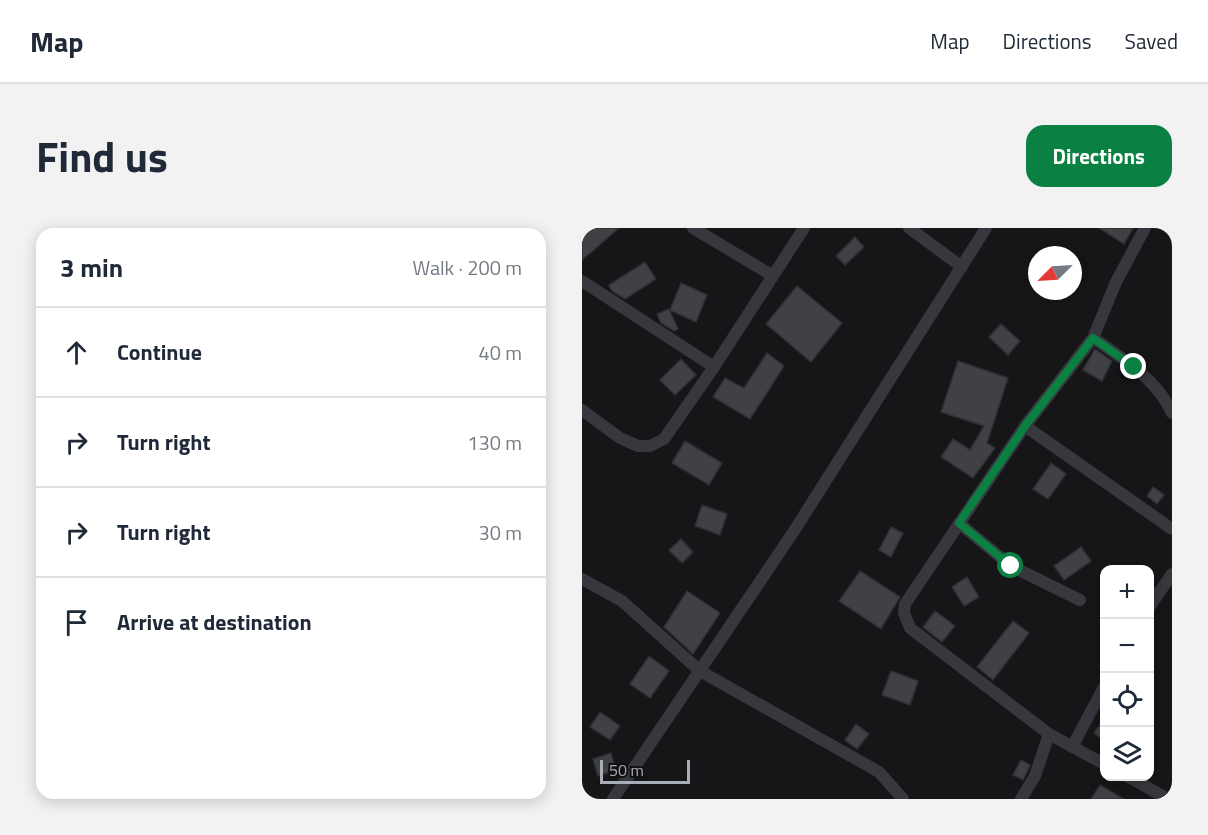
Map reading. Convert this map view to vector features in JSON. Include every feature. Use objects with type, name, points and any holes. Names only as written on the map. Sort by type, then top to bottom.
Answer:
[{"type":"street","points":[[693,228],[773,276]]},
{"type":"street","points":[[582,410],[620,438],[638,446],[650,447],[664,439],[714,367],[804,228]]},
{"type":"street","points":[[909,228],[962,267]]},
{"type":"street","points":[[613,799],[794,531],[880,391],[986,228]]},
{"type":"street","points":[[1100,762],[1049,734],[910,628],[904,614],[904,604],[1025,426],[1093,338],[1116,282],[1145,228]]},
{"type":"street","points":[[582,281],[714,367]]},
{"type":"street","points":[[1093,338],[1134,367],[1155,387],[1172,413]]},
{"type":"street","points":[[1025,426],[1172,529]]},
{"type":"street","points":[[959,523],[1011,566],[1041,583],[1080,600]]},
{"type":"street","points":[[1154,599],[1172,574]]},
{"type":"street","points":[[582,579],[622,601],[700,671],[879,772],[903,799]]},
{"type":"street","points":[[1072,747],[1100,694]]},
{"type":"street","points":[[1021,799],[1035,776],[1049,734]]},
{"type":"street","points":[[1133,781],[1167,799],[1172,791]]},
{"type":"building","points":[[582,228],[619,228],[582,260]]},
{"type":"building","points":[[1099,228],[1133,228],[1124,244]]},
{"type":"building","points":[[855,237],[864,247],[845,265],[836,256]]},
{"type":"building","points":[[645,262],[656,279],[625,299],[612,291],[609,285]]},
{"type":"building","points":[[681,283],[707,295],[696,322],[670,310]]},
{"type":"building","points":[[797,286],[842,323],[811,362],[766,324]]},
{"type":"building","points":[[669,309],[678,329],[674,331],[661,323],[657,314]]},
{"type":"building","points":[[1001,324],[1020,341],[1008,355],[989,337]]},
{"type":"building","points":[[1095,349],[1112,361],[1102,381],[1083,370]]},
{"type":"building","points":[[767,353],[784,366],[750,419],[713,397],[725,378],[744,388]]},
{"type":"building","points":[[681,359],[696,375],[675,395],[660,380]]},
{"type":"building","points":[[958,361],[1008,378],[987,443],[995,448],[973,478],[941,457],[953,439],[970,450],[984,426],[941,412]]},
{"type":"building","points":[[685,441],[722,463],[709,485],[672,463]]},
{"type":"building","points":[[1051,463],[1066,474],[1048,499],[1033,489]]},
{"type":"building","points":[[1153,487],[1164,495],[1157,504],[1147,496]]},
{"type":"building","points":[[702,505],[727,514],[720,535],[695,526]]},
{"type":"building","points":[[891,527],[903,533],[891,557],[879,550]]},
{"type":"building","points":[[681,539],[693,552],[682,563],[669,550]]},
{"type":"building","points":[[1081,547],[1091,561],[1064,580],[1054,566]]},
{"type":"building","points":[[860,571],[900,597],[881,629],[839,601]]},
{"type":"building","points":[[967,577],[979,597],[964,606],[952,587]]},
{"type":"building","points":[[687,591],[720,613],[693,654],[664,627]]},
{"type":"building","points":[[935,611],[955,626],[942,642],[923,627]]},
{"type":"building","points":[[1013,621],[1029,633],[993,680],[977,667]]},
{"type":"building","points":[[649,656],[669,671],[650,698],[630,684]]},
{"type":"building","points":[[891,671],[918,681],[910,705],[882,695]]},
{"type":"building","points":[[600,712],[620,726],[610,740],[590,727]]},
{"type":"building","points":[[856,724],[869,734],[857,749],[845,740]]},
{"type":"building","points":[[1100,725],[1100,738],[1094,733]]},
{"type":"building","points":[[611,753],[616,770],[598,776],[593,759]]},
{"type":"building","points":[[1021,760],[1030,765],[1023,780],[1013,775]]},
{"type":"building","points":[[1100,785],[1124,799],[1091,799]]},
{"type":"route","points":[[1011,566],[959,523],[1025,426],[1093,338],[1134,367]]}]
